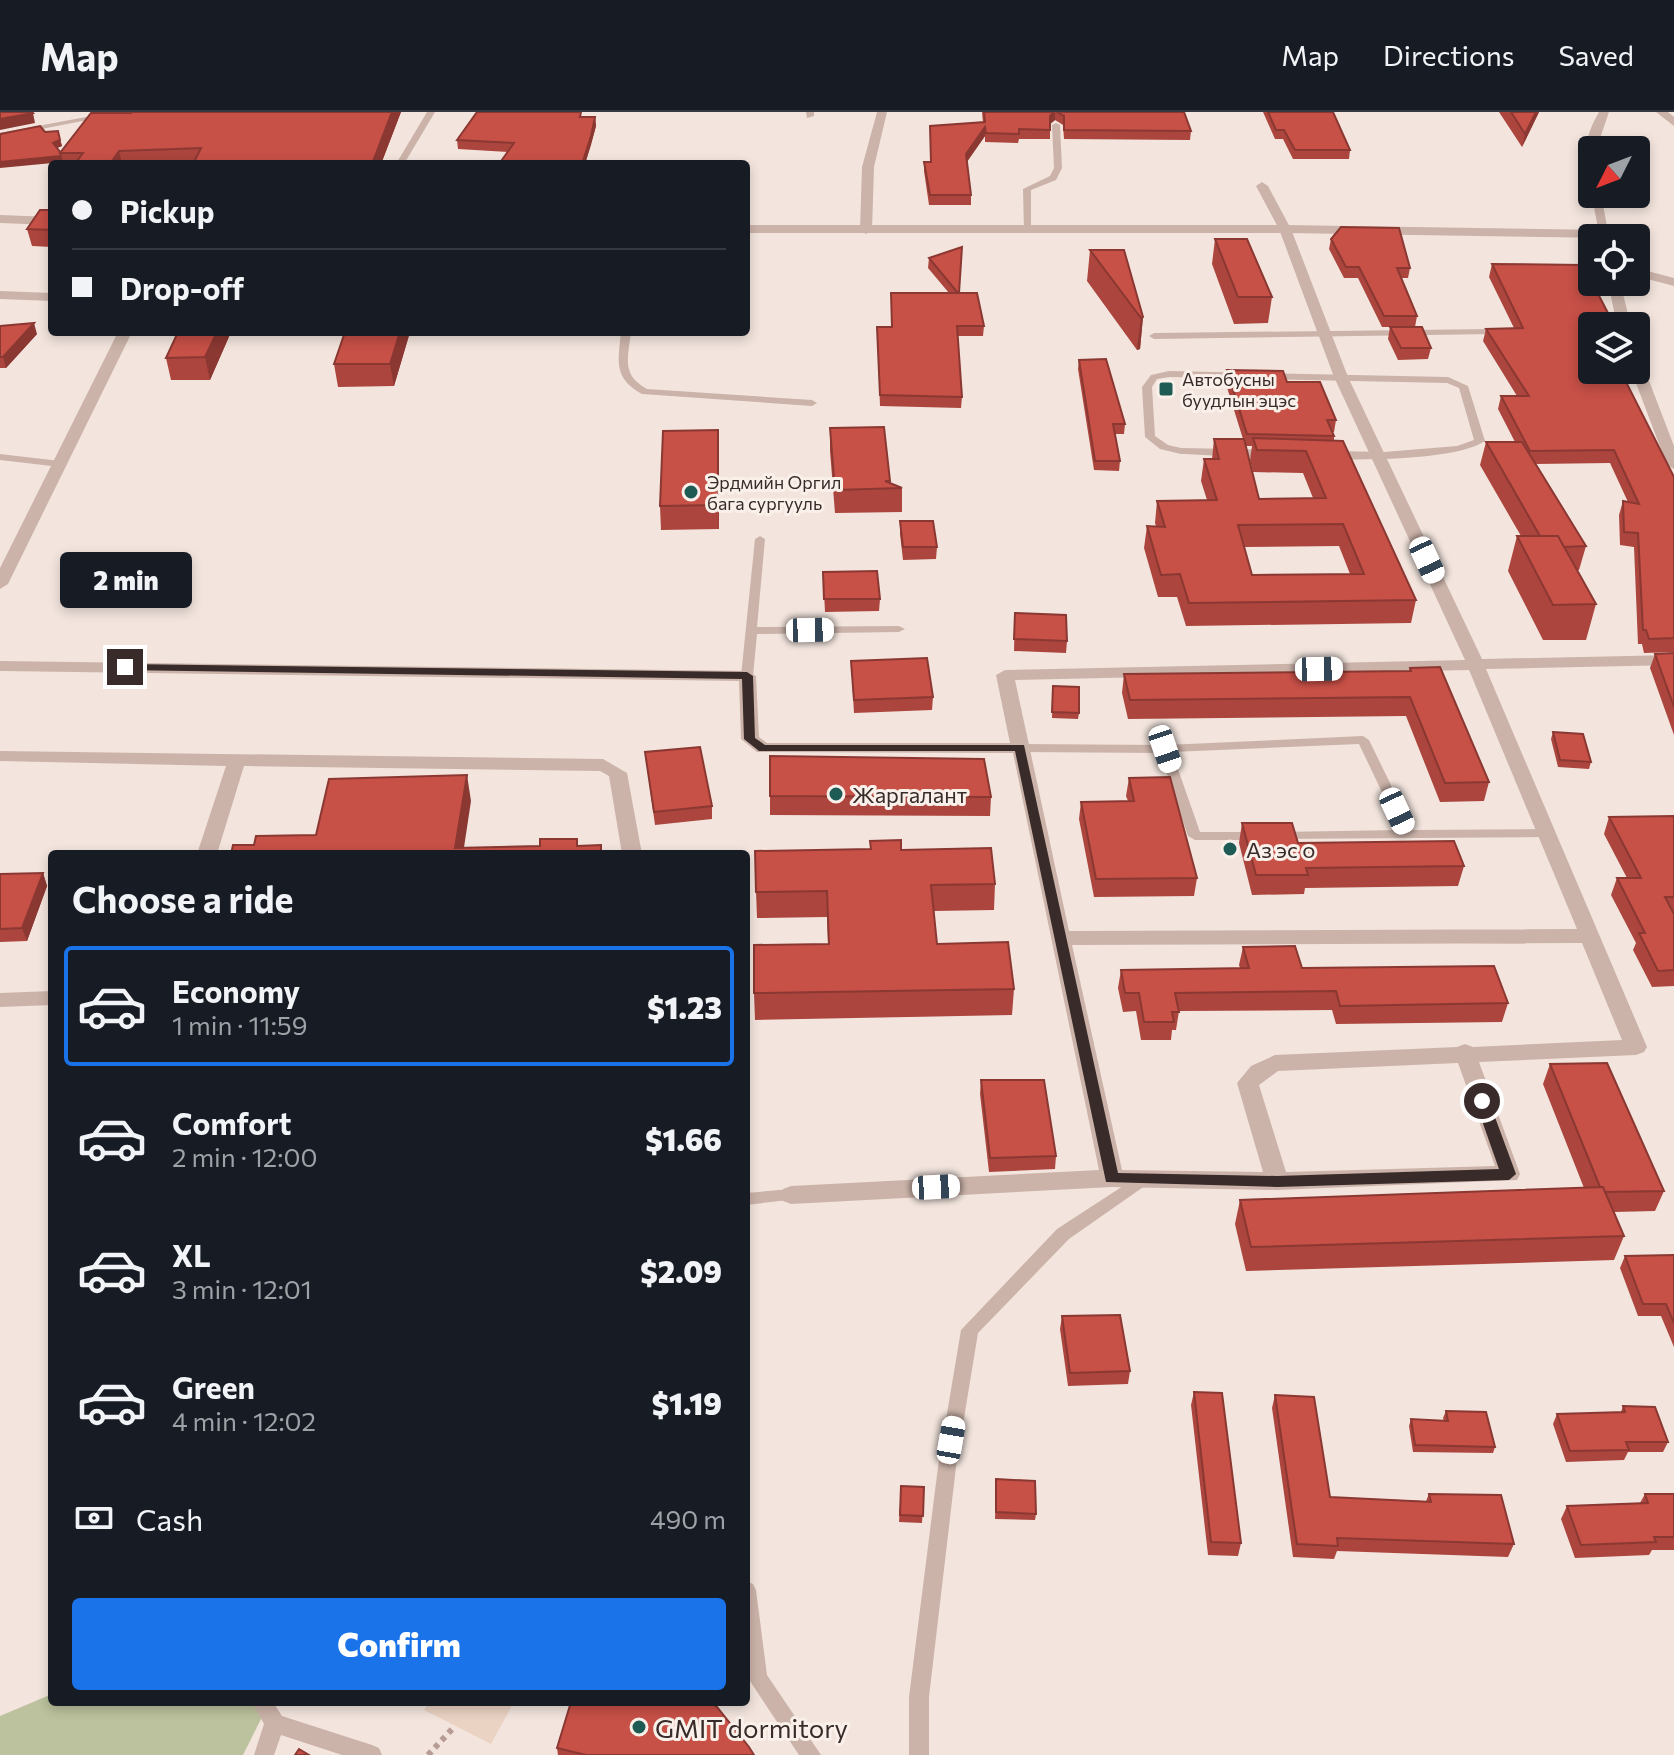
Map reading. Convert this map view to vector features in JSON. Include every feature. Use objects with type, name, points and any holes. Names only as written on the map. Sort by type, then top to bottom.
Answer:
[{"type":"street","points":[[866,230],[868,167],[882,112]]},
{"type":"street","points":[[1592,136],[1604,112]]},
{"type":"street","points":[[1661,112],[1674,123]]},
{"type":"street","points":[[1262,186],[1285,229],[1341,377],[1476,665],[1636,1047],[1465,1052],[1275,1063],[1259,1071],[1248,1083],[1277,1181]]},
{"type":"street","points":[[0,219],[48,221]]},
{"type":"street","points":[[750,229],[1285,229],[1578,235]]},
{"type":"street","points":[[1650,276],[1674,282]]},
{"type":"street","points":[[0,295],[48,297]]},
{"type":"street","points":[[0,584],[123,336]]},
{"type":"street","points":[[1643,384],[1674,465]]},
{"type":"street","points":[[1112,1178],[1005,675],[1674,660]]},
{"type":"street","points":[[0,666],[747,676],[750,739],[763,748],[1020,748]]},
{"type":"street","points":[[0,756],[603,765],[618,773],[631,850]]},
{"type":"street","points":[[208,850],[237,761]]},
{"type":"street","points":[[1060,938],[1590,936]]},
{"type":"street","points":[[0,1000],[48,998]]},
{"type":"street","points":[[791,1195],[1112,1178],[1277,1181],[1509,1174],[1465,1052]]},
{"type":"lane","points":[[0,135],[125,112]]},
{"type":"lane","points":[[402,160],[431,112]]},
{"type":"lane","points":[[1027,230],[1027,189],[1053,178],[1058,168],[1056,125]]},
{"type":"lane","points":[[1154,336],[1493,332]]},
{"type":"lane","points":[[626,336],[622,371],[629,384],[645,392],[812,403]]},
{"type":"lane","points":[[1169,374],[1341,377],[1428,378],[1448,380],[1463,386],[1480,441],[1469,448],[1452,451],[1377,454],[1181,451],[1164,447],[1150,437],[1147,387],[1154,377],[1169,374]]},
{"type":"lane","points":[[0,457],[60,464]]},
{"type":"lane","points":[[747,676],[760,539]]},
{"type":"lane","points":[[751,631],[899,629]]},
{"type":"lane","points":[[1020,748],[1165,749],[1363,740],[1408,834]]},
{"type":"lane","points":[[1165,749],[1195,836],[1547,833]]},
{"type":"lane","points":[[919,1755],[919,1697],[924,1651],[947,1467],[970,1330],[1063,1234],[1143,1179]]},
{"type":"lane","points":[[750,1199],[791,1195]]},
{"type":"lane","points":[[750,1619],[758,1678],[811,1755]]},
{"type":"lane","points":[[264,1706],[275,1723],[372,1755]]},
{"type":"lane","points":[[264,1755],[275,1723]]},
{"type":"path","points":[[428,1755],[455,1726]]},
{"type":"green space","points":[[48,1696],[48,1706],[255,1706],[262,1717],[243,1755],[0,1755],[0,1716]]},
{"type":"shaded area","points":[[426,1706],[512,1706],[491,1744],[424,1710]]},
{"type":"building","points":[[0,112],[32,112],[33,113],[0,119]]},
{"type":"building","points":[[392,112],[374,160],[195,160],[201,148],[119,151],[113,160],[78,160],[83,153],[60,153],[91,113]]},
{"type":"building","points":[[477,112],[581,112],[580,117],[595,117],[583,160],[502,160],[514,143],[457,140]]},
{"type":"building","points":[[984,112],[1054,112],[1050,116],[1050,130],[1019,129],[1019,134],[986,133],[985,127],[966,154],[971,195],[930,195],[924,162],[931,162],[930,126],[985,122]]},
{"type":"building","points":[[1057,112],[1184,112],[1191,131],[1064,130],[1064,116]]},
{"type":"building","points":[[1268,112],[1333,112],[1350,150],[1295,150],[1284,130],[1276,130]]},
{"type":"building","points":[[1511,112],[1536,112],[1525,134]]},
{"type":"building","points":[[40,126],[45,132],[58,131],[60,140],[53,143],[61,156],[0,162],[0,134]]},
{"type":"building","points":[[40,210],[48,210],[48,230],[27,229]]},
{"type":"building","points":[[1341,227],[1399,228],[1410,268],[1397,268],[1417,316],[1384,316],[1359,267],[1346,267],[1331,239]]},
{"type":"building","points":[[1215,239],[1247,239],[1272,297],[1238,297]]},
{"type":"building","points":[[962,247],[959,293],[977,293],[984,326],[957,326],[962,397],[880,395],[877,327],[892,327],[891,293],[958,293],[929,258]]},
{"type":"building","points":[[1090,250],[1124,250],[1143,317],[1141,318]]},
{"type":"building","points":[[1492,264],[1578,265],[1578,296],[1599,296],[1607,312],[1578,312],[1578,384],[1627,384],[1674,477],[1674,638],[1649,639],[1646,630],[1643,630],[1638,533],[1624,532],[1623,501],[1639,504],[1614,450],[1530,451],[1501,396],[1529,396],[1486,329],[1523,328]]},
{"type":"building","points":[[34,323],[3,357],[0,357],[0,326]]},
{"type":"building","points":[[1390,327],[1422,327],[1431,348],[1401,348]]},
{"type":"building","points":[[176,336],[215,336],[205,357],[166,358]]},
{"type":"building","points":[[344,336],[399,336],[390,364],[334,364]]},
{"type":"building","points":[[1106,359],[1125,424],[1113,424],[1120,461],[1095,461],[1079,360]]},
{"type":"building","points":[[1227,370],[1283,371],[1287,382],[1320,382],[1336,420],[1327,420],[1334,436],[1247,434]]},
{"type":"building","points":[[884,427],[890,481],[885,481],[902,488],[835,490],[830,428]]},
{"type":"building","points":[[718,430],[718,505],[660,506],[663,431]]},
{"type":"building","points":[[1253,438],[1343,441],[1416,600],[1189,603],[1180,574],[1161,575],[1147,526],[1165,527],[1157,501],[1217,500],[1204,459],[1219,459],[1214,439],[1244,439],[1259,499],[1326,498],[1306,451],[1257,450]],"holes":[[[1343,524],[1364,574],[1252,575],[1238,525]]]},
{"type":"building","points":[[1486,442],[1522,442],[1586,546],[1564,547],[1558,536],[1540,536]]},
{"type":"building","points":[[900,521],[933,521],[937,547],[903,547]]},
{"type":"building","points":[[1517,536],[1558,536],[1596,604],[1553,605]]},
{"type":"building","points":[[877,571],[880,599],[824,599],[823,572]]},
{"type":"building","points":[[1015,613],[1066,615],[1067,641],[1014,639]]},
{"type":"building","points":[[1674,653],[1674,707],[1655,654]]},
{"type":"building","points":[[927,658],[933,697],[854,700],[851,661]]},
{"type":"building","points":[[1440,667],[1489,782],[1445,783],[1410,697],[1130,700],[1124,674],[1411,671],[1410,668]]},
{"type":"building","points":[[1053,686],[1079,687],[1079,713],[1052,712]]},
{"type":"building","points":[[1553,732],[1583,734],[1591,762],[1560,760]]},
{"type":"building","points":[[700,747],[712,806],[654,812],[645,752]]},
{"type":"building","points":[[770,756],[984,759],[991,797],[770,796]]},
{"type":"building","points":[[467,775],[455,848],[540,846],[540,839],[577,839],[577,846],[601,845],[601,850],[232,850],[233,845],[254,845],[256,836],[316,835],[329,779]]},
{"type":"building","points":[[1170,777],[1197,878],[1096,879],[1081,802],[1134,801],[1129,778]]},
{"type":"building","points":[[1674,816],[1674,897],[1665,897],[1674,914],[1674,970],[1658,971],[1639,933],[1645,933],[1617,878],[1641,878],[1609,817]]},
{"type":"building","points":[[1242,823],[1292,823],[1298,843],[1454,841],[1464,866],[1306,868],[1308,875],[1256,875]]},
{"type":"building","points":[[901,840],[901,850],[991,848],[995,884],[931,885],[937,944],[1008,942],[1014,989],[754,993],[754,945],[829,944],[827,891],[756,892],[755,851],[871,849],[870,841]]},
{"type":"building","points":[[43,873],[22,928],[0,929],[0,874]]},
{"type":"building","points":[[1295,946],[1302,968],[1494,966],[1508,1003],[1340,1006],[1336,991],[1175,993],[1179,1012],[1172,1012],[1174,1022],[1144,1022],[1139,993],[1125,993],[1121,970],[1249,968],[1243,947]]},
{"type":"building","points":[[1607,1063],[1664,1191],[1605,1192],[1600,1187],[1550,1064]]},
{"type":"building","points":[[981,1080],[1044,1080],[1056,1156],[990,1158]]},
{"type":"building","points":[[1603,1187],[1624,1236],[1251,1247],[1240,1200]]},
{"type":"building","points":[[1674,1255],[1674,1323],[1666,1304],[1643,1304],[1625,1256]]},
{"type":"building","points":[[1120,1315],[1130,1371],[1070,1373],[1062,1316]]},
{"type":"building","points":[[1194,1392],[1222,1393],[1241,1543],[1211,1542]]},
{"type":"building","points":[[1275,1395],[1314,1397],[1330,1497],[1431,1502],[1429,1494],[1501,1495],[1514,1544],[1337,1538],[1338,1546],[1297,1544]]},
{"type":"building","points":[[1623,1406],[1655,1407],[1668,1442],[1626,1442],[1629,1450],[1570,1451],[1557,1414],[1625,1412]]},
{"type":"building","points":[[1446,1411],[1486,1412],[1495,1447],[1415,1445],[1411,1419],[1448,1421]]},
{"type":"building","points":[[996,1479],[1035,1481],[1036,1514],[996,1512]]},
{"type":"building","points":[[901,1486],[924,1487],[923,1516],[900,1515]]},
{"type":"building","points":[[1645,1494],[1674,1494],[1674,1537],[1654,1537],[1656,1542],[1581,1545],[1567,1506],[1648,1503]]},
{"type":"building","name":"GMIT dormitory","points":[[570,1706],[715,1706],[754,1755],[586,1755],[557,1748]]},
{"type":"building","points":[[299,1749],[309,1755],[295,1755]]},
{"type":"place","name":"Автобусны буудлын эцэс","points":[[1166,389]]},
{"type":"place","name":"Эрдмийн Оргил бага сургууль","points":[[691,492]]},
{"type":"place","name":"Жаргалант","points":[[836,794]]},
{"type":"place","name":"Аз эс о","points":[[1230,849]]},
{"type":"place","name":"GMIT dormitory","points":[[639,1727]]},
{"type":"route","points":[[125,667],[747,676],[750,739],[763,748],[1020,748],[1112,1178],[1277,1181],[1509,1174],[1482,1101]]}]
